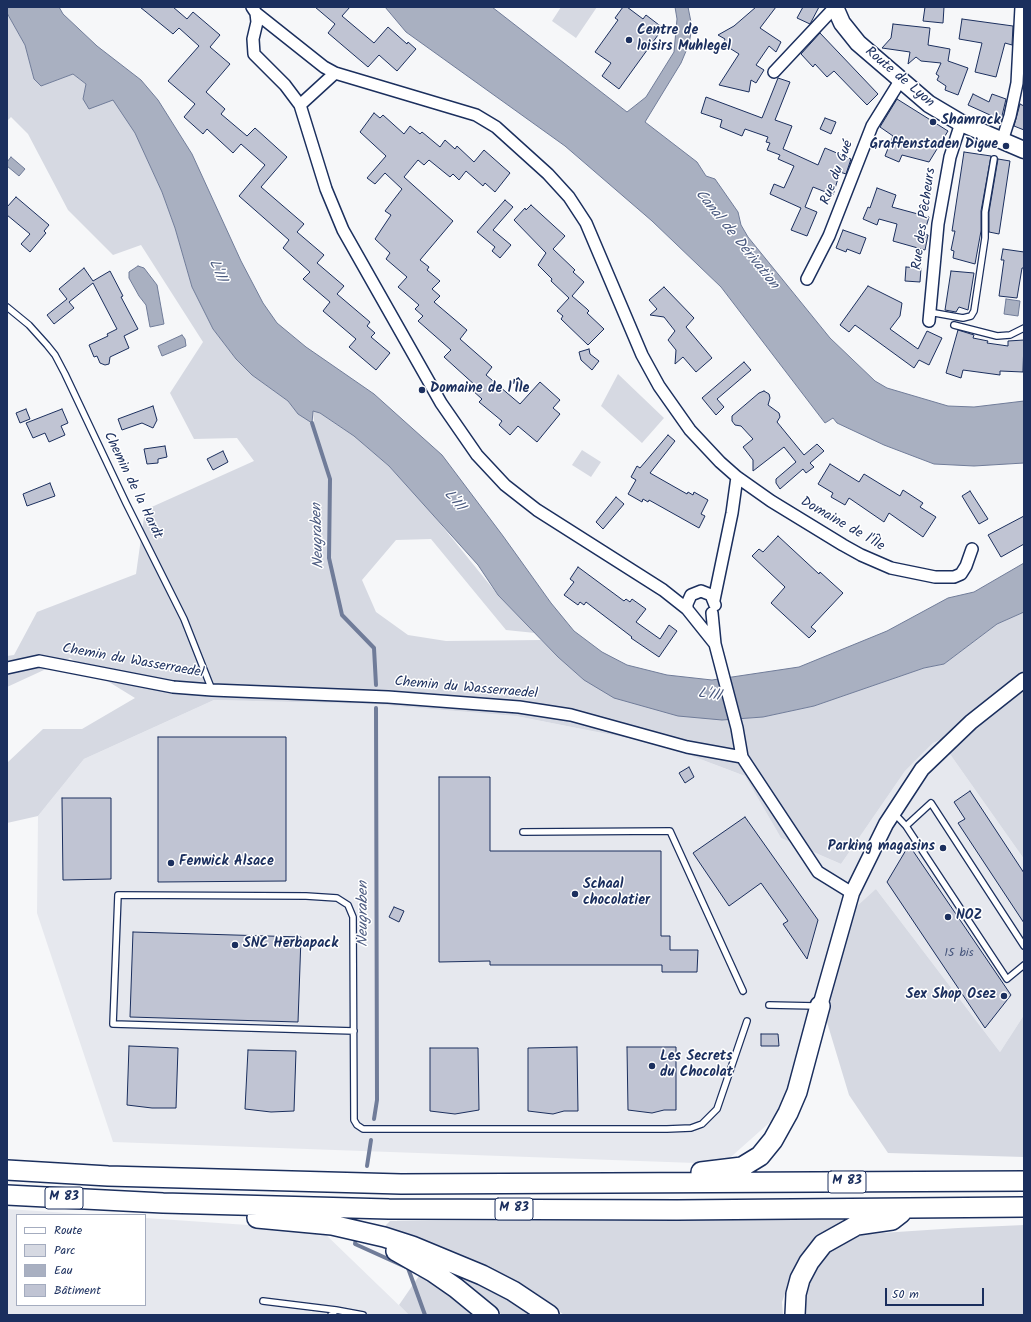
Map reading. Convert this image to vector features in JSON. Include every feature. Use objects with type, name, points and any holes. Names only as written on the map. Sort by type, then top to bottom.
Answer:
[{"type":"highway","points":[[670,1183],[696,1172],[722,1171],[742,1167],[760,1156],[773,1140],[788,1113],[797,1092],[820,1006]]},
{"type":"highway","name":"M 83","points":[[7,1170],[108,1176],[401,1184],[1024,1181]]},
{"type":"highway","name":"M 83","points":[[7,1195],[122,1201],[389,1209],[1024,1207]]},
{"type":"highway","points":[[122,1201],[151,1213],[292,1220],[354,1229],[412,1246],[463,1267],[513,1291],[550,1315]]},
{"type":"highway","points":[[795,1315],[796,1294],[800,1279],[823,1244],[857,1225],[892,1220],[907,1208]]},
{"type":"highway","points":[[354,1229],[367,1240],[411,1258],[433,1272],[489,1315]]},
{"type":"main road","name":"Route de Lyon","points":[[835,7],[842,23],[858,43],[929,104],[961,123],[1024,150]]},
{"type":"street","points":[[774,72],[835,7]]},
{"type":"street","points":[[1002,141],[1018,84],[1021,7]]},
{"type":"street","name":"Domaine de l'Île","points":[[254,10],[324,67],[335,73],[476,115],[496,127],[561,186],[586,223],[642,355],[659,386],[690,430],[720,462],[737,477],[771,501],[861,556],[891,568],[935,577],[954,577],[961,574],[966,566],[972,549]]},
{"type":"street","name":"Domaine de l'Île","points":[[254,10],[257,22],[253,39],[254,54],[285,85],[300,106],[326,189],[343,230],[441,403],[477,455],[505,485],[537,510],[663,590],[687,609],[696,618],[715,644]]},
{"type":"street","points":[[300,106],[335,73]]},
{"type":"street","name":"Rue du Gué","points":[[807,279],[829,236],[872,126],[900,80]]},
{"type":"street","name":"Rue des Pêcheurs","points":[[929,316],[933,264],[943,193],[950,157],[961,123]]},
{"type":"street","points":[[696,618],[702,618],[712,613],[715,604],[714,600],[732,513],[737,477]]},
{"type":"street","points":[[687,609],[687,604],[691,595],[701,591],[720,568]]},
{"type":"street","name":"Domaine de l'Île","points":[[663,590],[676,594],[691,595]]},
{"type":"street","points":[[701,591],[711,595],[714,600]]},
{"type":"street","name":"Domaine de l'Île","points":[[712,613],[715,644],[720,668],[737,728],[742,757]]},
{"type":"street","name":"Chemin du Wasserraedel","points":[[7,668],[39,661],[173,687],[388,697],[519,707],[571,715],[687,747],[742,757]]},
{"type":"street","points":[[820,1006],[852,893],[894,813],[922,769],[971,722],[1024,680]]},
{"type":"street","points":[[742,757],[818,872],[852,893]]},
{"type":"lane","points":[[929,316],[963,318],[971,316],[974,311],[985,238],[985,212],[994,159]]},
{"type":"lane","name":"Chemin de la Hardt","points":[[7,307],[29,325],[55,355],[126,503],[184,618],[212,690]]},
{"type":"lane","points":[[954,326],[997,336],[1010,335],[1024,328]]},
{"type":"lane","points":[[906,826],[931,803],[1024,946]]},
{"type":"lane","points":[[894,813],[906,826],[1007,979],[1024,965]]},
{"type":"lane","points":[[523,832],[670,831],[743,991]]},
{"type":"lane","points":[[354,1031],[113,1024],[118,895],[306,896],[337,898],[348,905],[353,917],[354,1031],[354,1120],[357,1125],[363,1129],[691,1128],[702,1124],[717,1109],[747,1021]]},
{"type":"lane","points":[[768,1005],[820,1006]]},
{"type":"lane","points":[[263,1301],[334,1313],[363,1315]]},
{"type":"shaded area","points":[[214,700],[371,704],[516,716],[663,745],[745,776],[781,838],[841,864],[905,771],[933,743],[940,740],[1024,859],[1024,1015],[1000,1052],[876,889],[787,1107],[723,1164],[113,1142],[37,913],[38,816],[84,759]]},
{"type":"shaded area","points":[[7,1209],[83,1214],[16,1214],[16,1306],[146,1306],[146,1218],[321,1230],[409,1315],[7,1315]]},
{"type":"green space","points":[[561,7],[597,7],[576,38],[552,21]]},
{"type":"green space","points":[[7,13],[25,45],[34,79],[41,86],[73,74],[86,84],[83,99],[113,99],[135,133],[162,192],[175,228],[192,287],[213,329],[236,359],[252,375],[288,401],[298,414],[314,422],[313,411],[320,413],[354,436],[389,466],[426,506],[498,595],[535,633],[506,630],[431,539],[396,540],[362,580],[376,612],[408,635],[446,641],[541,640],[584,680],[722,720],[763,717],[814,706],[924,668],[944,664],[997,624],[1024,612],[1024,859],[940,740],[933,743],[905,771],[841,864],[781,838],[745,776],[663,745],[516,716],[371,704],[214,700],[84,759],[38,816],[7,823],[8,762],[43,729],[82,729],[135,698],[70,658],[7,687],[7,656],[14,655],[37,612],[136,574],[145,510],[254,461],[237,438],[194,439],[170,393],[203,342],[141,245],[113,255],[68,210],[28,134],[11,117],[7,121]]},
{"type":"green space","points":[[618,374],[664,418],[642,443],[601,406]]},
{"type":"green space","points":[[582,450],[601,462],[591,477],[572,465]]},
{"type":"green space","points":[[876,889],[1000,1052],[1024,1015],[1024,1157],[888,1153],[849,1095],[820,999],[844,918]]},
{"type":"green space","points":[[852,1217],[818,1236],[803,1253],[791,1277],[782,1302],[783,1315],[564,1315],[544,1300],[473,1261],[383,1228],[390,1221],[617,1221]]},
{"type":"green space","points":[[1024,1225],[1024,1315],[803,1315],[806,1292],[815,1268],[829,1251],[845,1240],[866,1234]]},
{"type":"green space","points":[[421,1273],[476,1315],[409,1315],[399,1305]]},
{"type":"green space","points":[[461,1275],[484,1283],[533,1315],[502,1315],[486,1300],[458,1280]]},
{"type":"water","name":"L'Ill","points":[[7,7],[59,7],[63,14],[97,46],[141,80],[158,100],[192,154],[241,261],[263,303],[277,323],[306,347],[374,394],[442,455],[551,603],[574,631],[602,652],[627,665],[667,675],[712,680],[799,667],[887,631],[948,598],[974,592],[1024,563],[1024,612],[997,624],[944,664],[924,668],[814,706],[763,717],[722,720],[678,716],[614,698],[584,680],[558,657],[498,595],[478,565],[389,466],[354,436],[320,413],[313,411],[312,423],[298,414],[288,401],[252,375],[236,359],[213,329],[192,287],[175,228],[162,192],[135,133],[113,100],[89,109],[83,99],[86,84],[73,74],[41,86],[34,79],[25,45],[7,13]]},
{"type":"water","name":"Canal de Dérivation","points":[[385,7],[492,7],[627,112],[646,97],[674,52],[677,19],[675,7],[688,7],[692,27],[689,44],[681,63],[645,122],[697,162],[706,176],[715,179],[738,212],[741,225],[748,237],[830,338],[875,381],[887,388],[948,406],[974,407],[1024,401],[1024,463],[974,466],[934,464],[884,445],[837,423],[833,418],[825,423],[721,287],[652,221],[565,146],[406,32]]},
{"type":"water","points":[[11,157],[25,169],[19,176],[7,166],[7,162]]},
{"type":"water","points":[[138,266],[144,268],[157,285],[164,324],[150,327],[146,305],[129,278],[129,272]]},
{"type":"water","points":[[1006,299],[1020,301],[1018,316],[1004,314]]},
{"type":"water","points":[[182,335],[185,339],[186,346],[162,356],[158,346]]},
{"type":"building","points":[[140,7],[173,7],[187,19],[193,12],[220,35],[210,47],[230,64],[206,92],[225,109],[221,114],[247,136],[255,128],[287,157],[261,187],[304,224],[297,232],[324,255],[317,263],[344,286],[337,294],[370,322],[367,326],[375,333],[371,337],[390,353],[376,370],[349,347],[356,339],[323,311],[330,302],[303,279],[310,272],[283,248],[289,240],[239,196],[265,165],[241,144],[233,153],[207,129],[203,134],[184,117],[195,104],[168,81],[199,46],[179,28],[173,34]]},
{"type":"building","points":[[315,7],[350,7],[342,16],[374,43],[388,27],[407,44],[408,42],[416,49],[397,71],[379,55],[368,67],[328,33],[335,24]]},
{"type":"building","name":"Centre de loisirs Muhlegel","points":[[623,7],[627,7],[643,19],[646,15],[663,28],[619,89],[602,76],[611,63],[595,52],[618,20],[615,18]]},
{"type":"building","points":[[756,7],[776,7],[760,28],[781,42],[776,52],[769,46],[756,65],[764,70],[756,83],[751,80],[749,92],[719,85],[739,54],[723,44],[725,39],[718,35],[734,26]]},
{"type":"building","points":[[803,7],[819,7],[810,24],[797,18]]},
{"type":"building","points":[[925,7],[944,7],[943,23],[923,21]]},
{"type":"building","points":[[962,19],[1013,26],[1012,45],[1005,43],[996,77],[975,72],[982,43],[959,39]]},
{"type":"building","points":[[893,24],[930,28],[928,45],[950,49],[948,61],[968,68],[958,95],[945,90],[946,86],[937,80],[939,76],[936,74],[941,63],[921,61],[916,57],[908,64],[910,52],[882,48],[891,38]]},
{"type":"building","points":[[820,33],[878,94],[867,105],[834,71],[827,77],[815,64],[813,67],[801,54]]},
{"type":"building","points":[[778,78],[790,82],[775,120],[792,126],[783,149],[818,165],[825,148],[851,159],[846,174],[840,172],[833,195],[813,187],[805,207],[817,212],[807,236],[791,230],[801,208],[770,194],[774,184],[784,188],[794,166],[778,159],[780,155],[767,150],[770,143],[766,142],[768,137],[745,129],[742,136],[720,127],[722,120],[701,113],[706,97],[762,118]]},
{"type":"building","points":[[973,94],[989,102],[992,94],[1006,99],[1001,120],[968,105]]},
{"type":"building","points":[[897,99],[948,131],[929,162],[902,155],[899,162],[885,156],[893,136],[880,127]]},
{"type":"building","points":[[1020,104],[1024,106],[1024,130],[1014,126]]},
{"type":"building","points":[[374,113],[380,118],[383,115],[404,134],[410,126],[420,134],[422,132],[440,147],[445,140],[455,149],[457,146],[474,162],[484,150],[510,173],[495,192],[485,183],[483,186],[466,171],[459,180],[453,174],[450,177],[429,160],[424,165],[418,160],[404,177],[453,221],[420,260],[429,267],[427,270],[440,281],[432,289],[440,296],[434,302],[467,330],[460,339],[492,367],[486,375],[520,404],[540,382],[560,400],[553,408],[560,414],[537,442],[518,426],[510,435],[499,425],[502,421],[479,402],[482,399],[472,390],[476,386],[444,357],[451,350],[418,321],[423,316],[415,309],[419,305],[398,287],[407,277],[386,259],[390,253],[375,239],[391,215],[385,211],[402,189],[385,173],[375,184],[367,178],[386,156],[360,132]]},
{"type":"building","points":[[825,118],[836,122],[831,134],[820,129]]},
{"type":"building","points":[[964,152],[991,156],[981,211],[981,231],[975,264],[953,258],[954,251],[951,250],[955,231],[952,231]]},
{"type":"building","points":[[998,159],[1010,161],[999,234],[989,232],[989,212]]},
{"type":"building","points":[[877,188],[896,195],[892,207],[929,217],[924,234],[928,235],[925,250],[893,241],[897,224],[879,219],[877,225],[863,219],[868,207],[870,208]]},
{"type":"building","points":[[16,197],[49,225],[44,231],[46,233],[30,252],[21,244],[30,234],[7,215],[7,207]]},
{"type":"building","points":[[505,200],[513,207],[493,230],[511,245],[500,258],[492,251],[495,247],[477,232]]},
{"type":"building","points":[[531,205],[565,236],[553,249],[575,270],[573,272],[584,282],[572,296],[589,311],[587,313],[604,329],[588,345],[561,319],[563,316],[557,311],[569,298],[551,281],[552,279],[538,265],[546,253],[514,220],[525,208],[526,210]]},
{"type":"building","points":[[843,230],[866,238],[860,254],[847,249],[846,252],[836,248]]},
{"type":"building","points":[[1003,249],[1024,252],[1024,268],[1022,268],[1017,298],[999,296],[1004,260],[1001,260]]},
{"type":"building","points":[[906,267],[921,268],[920,282],[905,281]]},
{"type":"building","points":[[84,268],[93,281],[110,271],[123,296],[121,297],[138,329],[124,336],[129,348],[110,357],[109,364],[105,365],[100,363],[97,356],[94,357],[89,345],[108,336],[107,334],[117,329],[93,283],[69,302],[74,308],[54,324],[47,315],[67,299],[59,289]]},
{"type":"building","points":[[951,271],[974,273],[968,310],[959,307],[956,312],[945,310]]},
{"type":"building","points":[[868,286],[902,303],[900,316],[890,329],[918,349],[927,331],[942,338],[929,365],[919,360],[914,368],[855,325],[849,332],[840,325]]},
{"type":"building","points":[[664,287],[694,318],[686,327],[712,358],[696,372],[683,357],[675,364],[676,350],[668,340],[675,331],[664,317],[650,315],[657,309],[649,300]]},
{"type":"building","points":[[958,330],[974,335],[973,338],[988,341],[987,343],[1008,346],[1008,341],[1024,340],[1023,372],[1000,371],[1000,375],[963,370],[961,378],[946,373]]},
{"type":"building","points":[[589,349],[590,354],[599,361],[592,370],[581,360],[579,352]]},
{"type":"building","points":[[744,362],[751,370],[717,399],[724,407],[716,415],[702,398]]},
{"type":"building","points":[[764,391],[769,394],[770,398],[768,405],[779,413],[780,417],[777,422],[804,455],[817,444],[824,451],[810,463],[814,467],[806,473],[803,469],[780,489],[776,483],[776,479],[796,462],[784,447],[753,471],[753,460],[743,447],[753,439],[741,426],[735,425],[732,421],[732,416],[759,393]]},
{"type":"building","points":[[153,406],[157,420],[153,428],[142,423],[122,430],[118,419]]},
{"type":"building","points":[[26,409],[30,419],[20,423],[16,413]]},
{"type":"building","points":[[62,409],[68,423],[61,426],[65,435],[49,442],[45,433],[33,438],[26,423]]},
{"type":"building","points":[[668,435],[675,441],[650,473],[687,494],[688,492],[693,495],[694,492],[708,500],[701,514],[705,516],[699,528],[649,500],[648,502],[643,499],[642,502],[628,494],[636,480],[631,477],[637,466],[640,468]]},
{"type":"building","points":[[165,446],[167,457],[158,459],[158,463],[147,464],[144,449]]},
{"type":"building","points":[[223,451],[228,462],[213,470],[207,459]]},
{"type":"building","points":[[830,464],[859,482],[864,474],[900,496],[903,490],[923,503],[920,507],[936,517],[923,537],[889,513],[884,522],[849,498],[845,505],[831,497],[833,493],[818,484]]},
{"type":"building","points":[[50,483],[55,496],[27,506],[23,494]]},
{"type":"building","points":[[970,491],[988,519],[979,524],[962,496]]},
{"type":"building","points":[[616,497],[624,504],[603,529],[596,522]]},
{"type":"building","points":[[1024,516],[1024,544],[1001,557],[988,535]]},
{"type":"building","points":[[778,536],[819,574],[820,572],[843,593],[811,627],[816,631],[809,638],[771,603],[785,587],[752,556],[759,549],[763,552]]},
{"type":"building","points":[[578,567],[624,601],[626,599],[630,602],[632,599],[646,609],[636,622],[660,639],[669,625],[677,631],[659,657],[631,638],[632,637],[586,602],[584,605],[580,602],[578,605],[564,595],[574,582],[570,579]]},
{"type":"building","points":[[158,737],[286,737],[286,881],[158,882]]},
{"type":"building","points":[[689,767],[694,777],[685,783],[679,773]]},
{"type":"building","name":"Schaal chocolatier","points":[[439,777],[490,777],[490,851],[661,851],[661,936],[670,936],[670,950],[698,950],[697,972],[662,972],[662,965],[490,965],[490,961],[439,962]]},
{"type":"building","points":[[970,791],[1024,873],[1024,923],[958,823],[965,819],[954,802]]},
{"type":"building","points":[[62,798],[111,798],[111,879],[63,880]]},
{"type":"building","points":[[745,817],[818,920],[807,959],[783,924],[788,921],[761,883],[729,906],[693,853]]},
{"type":"building","points":[[909,845],[1011,995],[985,1028],[887,882]]},
{"type":"building","points":[[394,907],[404,911],[399,922],[389,917]]},
{"type":"building","points":[[133,932],[301,937],[298,1022],[130,1017]]},
{"type":"building","points":[[761,1034],[778,1034],[779,1046],[761,1046]]},
{"type":"building","points":[[129,1046],[178,1048],[176,1108],[152,1108],[127,1105]]},
{"type":"building","points":[[577,1047],[578,1111],[564,1111],[553,1114],[528,1111],[528,1048]]},
{"type":"building","name":"Les Secrets du Chocolat","points":[[627,1047],[676,1047],[676,1110],[664,1110],[652,1113],[628,1110]]},
{"type":"building","points":[[430,1048],[478,1048],[479,1110],[455,1114],[430,1111]]},
{"type":"building","points":[[248,1050],[296,1051],[294,1111],[271,1112],[245,1109]]},
{"type":"waterway","name":"Neugraben","points":[[312,423],[330,479],[329,558],[342,615],[374,648],[376,685]]},
{"type":"waterway","name":"Neugraben","points":[[374,1119],[377,1100],[376,708]]},
{"type":"waterway","points":[[367,1166],[371,1140]]},
{"type":"waterway","name":"Neugraben","points":[[356,1239],[355,1244],[408,1268],[425,1315]]},
{"type":"place","name":"Centre de loisirs Muhlegel","points":[[629,40]]},
{"type":"place","name":"Shamrock","points":[[933,122]]},
{"type":"place","name":"Graffenstaden Digue","points":[[1006,146]]},
{"type":"place","name":"Domaine de l'Île","points":[[422,390]]},
{"type":"place","name":"Parking magasins","points":[[943,848]]},
{"type":"place","name":"Fenwick Alsace","points":[[171,863]]},
{"type":"place","name":"Schaal chocolatier","points":[[575,894]]},
{"type":"place","name":"NOZ","points":[[948,917]]},
{"type":"place","name":"SNC Herbapack","points":[[235,945]]},
{"type":"place","name":"Sex Shop Osez","points":[[1004,996]]},
{"type":"place","name":"Les Secrets du Chocolat","points":[[652,1066]]}]
